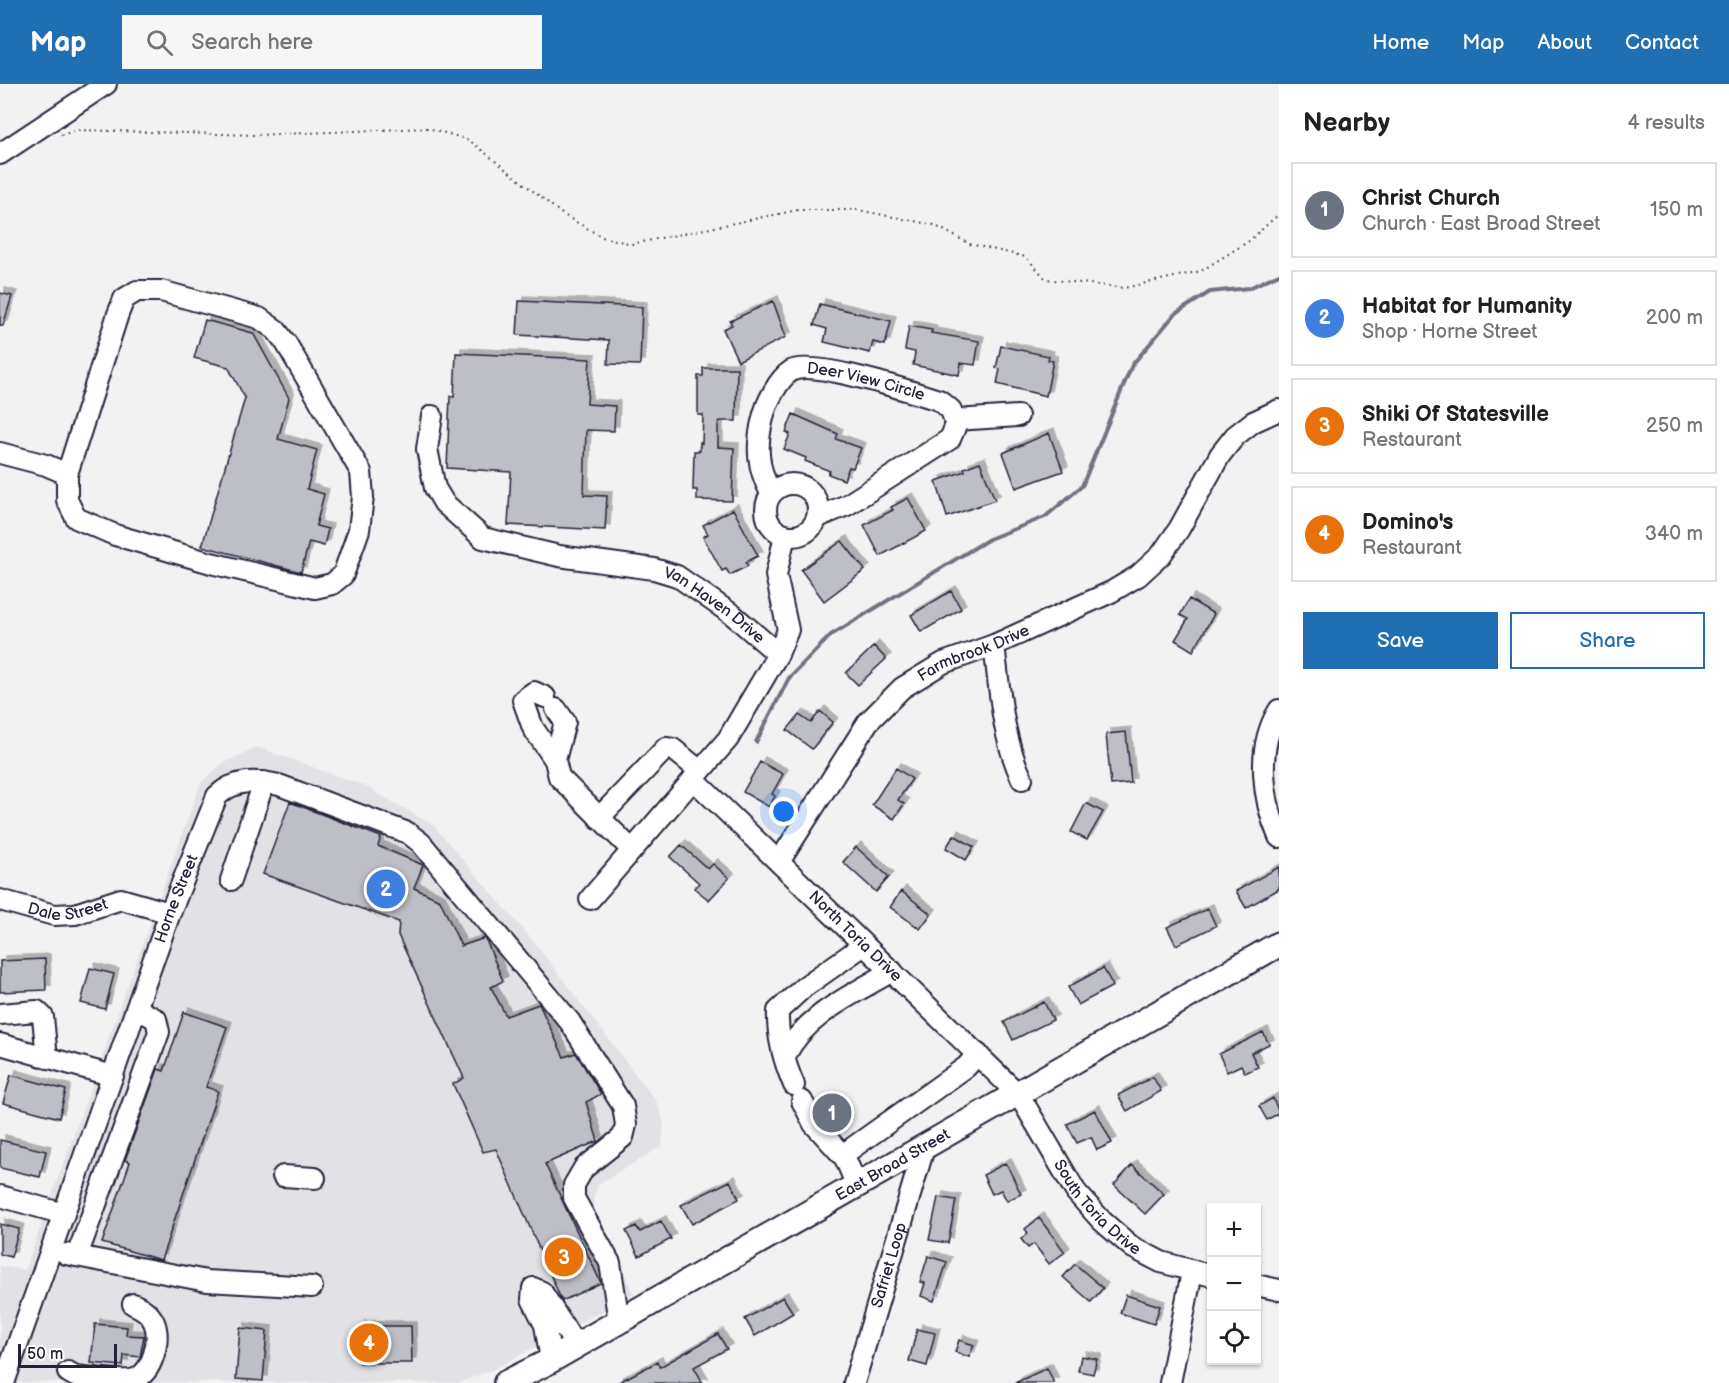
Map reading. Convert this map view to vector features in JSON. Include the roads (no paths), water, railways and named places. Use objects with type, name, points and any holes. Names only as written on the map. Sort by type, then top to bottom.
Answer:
[{"type":"main road","name":"East Broad Street","points":[[506,1383],[619,1322],[1019,1095],[1279,944]]},
{"type":"street","points":[[0,154],[106,84]]},
{"type":"street","points":[[137,291],[161,291],[260,318],[276,330],[307,376],[323,410],[348,447],[361,472],[363,497],[359,530],[343,575],[332,584],[315,588],[186,556],[115,535],[76,518],[67,500],[67,474],[124,299],[137,291]]},
{"type":"street","name":"Deer View Circle","points":[[785,535],[775,531],[765,513],[771,493],[760,467],[758,439],[764,412],[778,386],[792,371],[817,367],[939,400],[951,410],[955,420]]},
{"type":"street","name":"Farmbrook Drive","points":[[779,862],[868,722],[902,688],[943,663],[994,645],[1111,592],[1138,576],[1161,555],[1179,529],[1220,455],[1235,436],[1253,422],[1279,410]]},
{"type":"street","name":"Van Haven Drive","points":[[432,416],[427,449],[435,488],[444,503],[483,538],[559,556],[654,568],[677,576],[733,615],[778,654],[729,739],[590,899]]},
{"type":"street","points":[[818,517],[847,505],[950,439],[956,425],[955,420],[1018,416]]},
{"type":"street","points":[[0,453],[46,465],[67,474]]},
{"type":"street","points":[[771,493],[789,483],[808,489],[815,497],[818,517],[805,533],[785,535],[776,574],[788,630],[778,654]]},
{"type":"street","points":[[994,645],[1008,743],[1022,779]]},
{"type":"street","points":[[555,760],[565,722],[551,703],[534,692],[523,700],[533,728],[555,760],[559,777],[632,850]]},
{"type":"street","points":[[1279,710],[1265,754],[1265,792],[1279,837]]},
{"type":"street","name":"North Toria Drive","points":[[599,818],[666,748],[673,749],[779,862],[1019,1095]]},
{"type":"street","points":[[231,880],[264,782]]},
{"type":"street","name":"Horne Street","points":[[4,1383],[170,913],[217,796],[227,787],[239,783],[264,782],[279,785],[408,833],[421,843],[570,1022],[623,1107],[626,1125],[623,1137],[584,1168],[574,1185],[574,1198],[610,1263],[619,1322]]},
{"type":"street","name":"Dale Street","points":[[0,900],[54,915],[75,914],[121,899],[170,913]]},
{"type":"street","points":[[858,1186],[845,1158],[814,1124],[785,1066],[778,1011],[804,987],[864,945]]},
{"type":"street","points":[[785,1056],[793,1039],[831,1007],[892,971]]},
{"type":"street","points":[[77,1256],[159,1032],[156,1019],[138,1009]]},
{"type":"street","points":[[0,1014],[37,1011],[43,1017],[47,1058]]},
{"type":"street","points":[[0,1044],[113,1076]]},
{"type":"street","points":[[845,1158],[855,1145],[966,1067],[978,1054]]},
{"type":"street","name":"South Toria Drive","points":[[1019,1095],[1076,1191],[1102,1221],[1132,1247],[1161,1262],[1207,1275]]},
{"type":"street","name":"Safriet Loop","points":[[854,1383],[924,1148]]},
{"type":"street","points":[[283,1176],[315,1178]]},
{"type":"street","points":[[0,1196],[64,1215]]},
{"type":"street","points":[[51,1252],[207,1281],[312,1287]]},
{"type":"street","points":[[1170,1383],[1192,1272]]},
{"type":"street","points":[[1261,1286],[1279,1290]]},
{"type":"street","points":[[551,1360],[545,1325],[532,1299],[533,1288],[542,1292],[576,1346]]},
{"type":"street","points":[[68,1372],[75,1376],[132,1381],[145,1373],[154,1347],[155,1324],[145,1310],[133,1304]]},
{"type":"waterway","points":[[756,742],[789,678],[831,635],[989,539],[1045,517],[1082,486],[1132,365],[1175,314],[1210,292],[1249,288],[1279,274]]},
{"type":"place","name":"Habitat for Humanity","points":[[386,889]]},
{"type":"place","name":"Christ Church","points":[[832,1113]]},
{"type":"place","name":"Shiki Of Statesville","points":[[564,1257]]},
{"type":"place","name":"Domino's","points":[[369,1343]]}]
